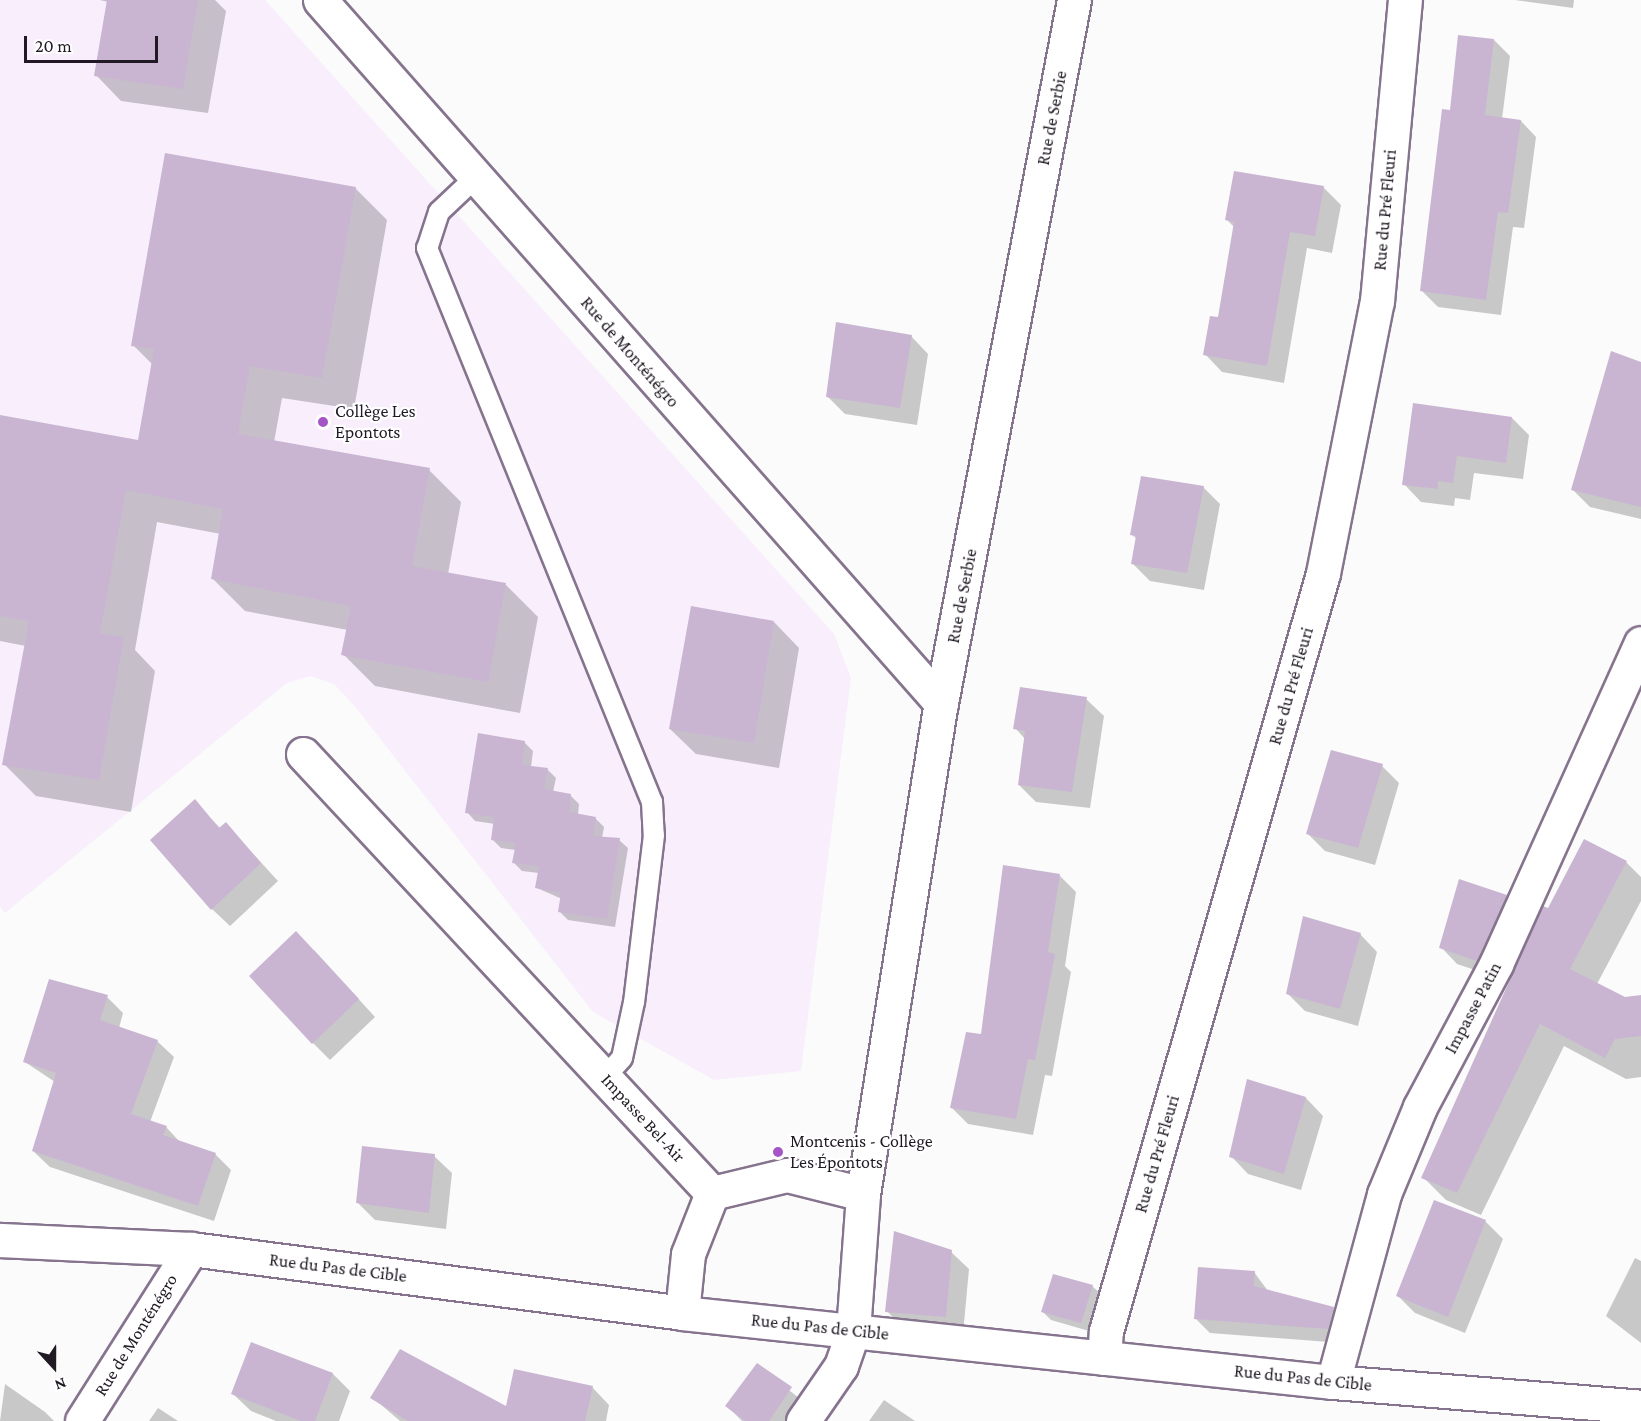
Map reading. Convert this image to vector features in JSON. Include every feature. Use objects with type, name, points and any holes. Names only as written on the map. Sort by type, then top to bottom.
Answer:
[{"type":"street","name":"Rue de Monténégro","points":[[320,0],[941,703]]},
{"type":"street","name":"Rue de Serbie","points":[[863,1194],[941,703],[1074,0]]},
{"type":"street","name":"Rue du Pré Fleuri","points":[[1104,1358],[1106,1331],[1323,573],[1377,301],[1405,0]]},
{"type":"street","name":"Impasse Patin","points":[[1333,1382],[1384,1194],[1420,1107],[1496,964],[1641,643]]},
{"type":"street","name":"Impasse Bel-Air","points":[[303,754],[712,1192]]},
{"type":"street","points":[[682,1313],[688,1254],[712,1192],[787,1175],[863,1194],[853,1330],[841,1366],[803,1421]]},
{"type":"street","name":"Rue du Pas de Cible","points":[[0,1240],[191,1249],[682,1313],[1333,1382],[1641,1407]]},
{"type":"street","name":"Rue de Monténégro","points":[[82,1421],[191,1249]]},
{"type":"lane","points":[[476,177],[438,212],[427,248],[652,802],[654,835],[634,1002],[622,1058],[605,1077]]},
{"type":"shaded area","name":"Collège Les Epontots","points":[[0,0],[265,0],[834,634],[851,678],[801,1071],[714,1080],[593,1012],[357,709],[334,684],[310,676],[287,683],[5,913],[0,907]]},
{"type":"building","points":[[107,0],[198,0],[183,89],[94,76]]},
{"type":"building","points":[[1458,35],[1494,39],[1485,115],[1521,120],[1508,213],[1498,212],[1486,300],[1420,291],[1442,109],[1450,110]]},
{"type":"building","points":[[165,153],[356,187],[322,378],[250,366],[238,434],[430,468],[412,566],[506,583],[488,682],[341,655],[351,606],[211,579],[223,509],[126,490],[100,633],[124,637],[99,780],[2,765],[29,621],[0,616],[0,415],[138,440],[154,349],[131,346]]},
{"type":"building","points":[[1234,171],[1324,186],[1315,236],[1290,232],[1267,366],[1203,355],[1210,316],[1218,317],[1234,222],[1225,220]]},
{"type":"building","points":[[836,322],[912,335],[900,408],[826,397]]},
{"type":"building","points":[[1611,351],[1641,362],[1641,507],[1571,490]]},
{"type":"building","points":[[1413,403],[1512,417],[1506,463],[1457,456],[1453,483],[1438,481],[1438,489],[1402,485]]},
{"type":"building","points":[[1141,476],[1204,486],[1187,573],[1131,564],[1136,536],[1130,535]]},
{"type":"building","points":[[691,606],[774,621],[754,743],[669,729]]},
{"type":"building","points":[[1020,687],[1087,697],[1072,792],[1018,785],[1025,731],[1013,729]]},
{"type":"building","points":[[478,733],[525,741],[522,765],[548,768],[544,789],[571,794],[569,812],[596,817],[593,836],[620,838],[607,919],[558,912],[561,893],[535,888],[539,866],[512,863],[516,843],[491,840],[494,817],[465,813]]},
{"type":"building","points":[[1331,750],[1383,764],[1358,848],[1306,834]]},
{"type":"building","points":[[195,799],[219,828],[226,822],[261,863],[211,910],[150,840]]},
{"type":"building","points":[[1584,839],[1627,861],[1570,969],[1625,997],[1641,995],[1641,1036],[1615,1039],[1605,1058],[1540,1024],[1457,1193],[1421,1178],[1543,906],[1548,908]]},
{"type":"building","points":[[1003,865],[1060,874],[1048,952],[1055,954],[1035,1060],[1028,1059],[1016,1119],[950,1108],[966,1032],[981,1034]]},
{"type":"building","points":[[1459,879],[1507,895],[1477,961],[1439,948]]},
{"type":"building","points":[[1303,916],[1361,933],[1340,1009],[1286,994]]},
{"type":"building","points":[[296,931],[359,999],[312,1044],[249,976]]},
{"type":"building","points":[[49,979],[108,995],[100,1020],[158,1040],[131,1114],[167,1126],[163,1135],[216,1153],[198,1206],[32,1151],[56,1073],[23,1062]]},
{"type":"building","points":[[1247,1079],[1306,1097],[1284,1174],[1229,1157]]},
{"type":"building","points":[[362,1146],[435,1154],[429,1213],[356,1203]]},
{"type":"building","points":[[1434,1200],[1486,1220],[1448,1317],[1396,1296]]},
{"type":"building","points":[[894,1231],[952,1250],[946,1317],[885,1312]]},
{"type":"building","points":[[1198,1267],[1255,1271],[1254,1286],[1334,1307],[1328,1329],[1194,1319]]},
{"type":"building","points":[[1053,1274],[1093,1285],[1081,1323],[1041,1312]]},
{"type":"building","points":[[251,1342],[333,1373],[315,1421],[301,1421],[231,1394]]},
{"type":"building","points":[[400,1349],[506,1406],[514,1369],[593,1386],[585,1421],[408,1421],[370,1398]]},
{"type":"building","points":[[757,1363],[792,1387],[769,1421],[745,1421],[725,1406]]},
{"type":"place","name":"Collège Les Epontots","points":[[323,422]]},
{"type":"place","name":"Montcenis - Collège Les Épontots","points":[[778,1152]]}]
